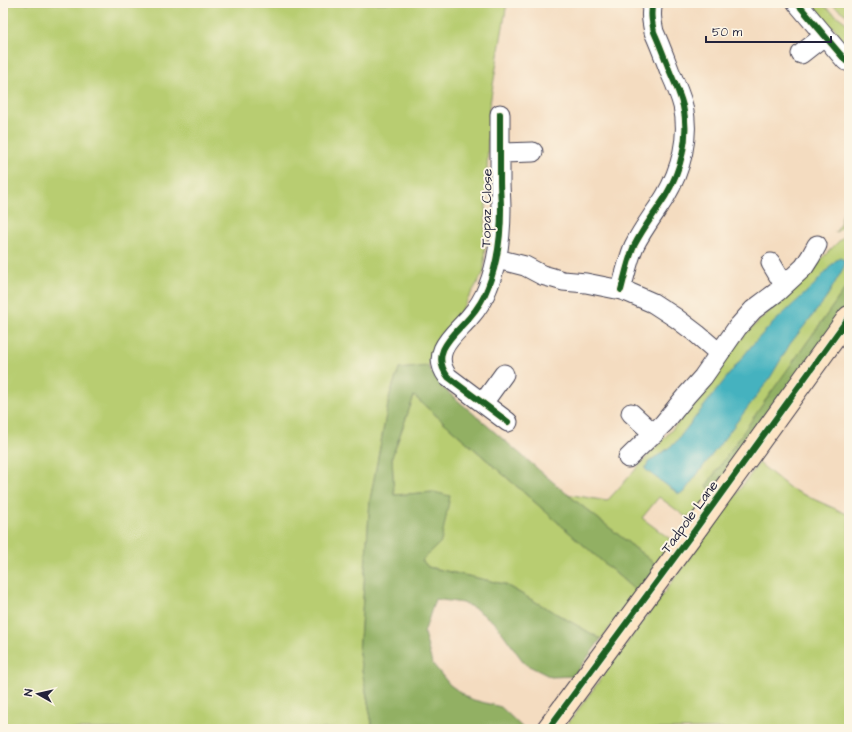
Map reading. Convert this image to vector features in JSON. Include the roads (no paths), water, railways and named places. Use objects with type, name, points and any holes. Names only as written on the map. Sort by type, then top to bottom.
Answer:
[{"type":"street","points":[[622,290],[629,259],[634,246],[665,197],[679,168],[684,140],[685,122],[679,92],[652,24],[651,16],[654,3]]},
{"type":"street","points":[[797,3],[846,61]]},
{"type":"street","points":[[801,54],[824,36]]},
{"type":"street","name":"Topaz Close","points":[[500,114],[501,207],[497,259],[492,278],[486,292],[469,318],[448,341],[442,356],[441,364],[448,377],[508,422]]},
{"type":"street","name":"Topaz Close","points":[[500,153],[533,152]]},
{"type":"street","points":[[628,458],[654,434],[703,377],[737,328],[753,310],[804,267],[817,245]]},
{"type":"street","name":"Topaz Close","points":[[497,259],[525,266],[542,275],[563,281],[586,283],[622,290],[653,303],[698,334],[719,353]]},
{"type":"street","points":[[771,263],[784,285]]},
{"type":"street","name":"Tadpole Lane","points":[[548,729],[695,530],[849,317]]},
{"type":"street","points":[[483,403],[504,374]]},
{"type":"street","points":[[631,413],[654,434]]},
{"type":"water","points":[[840,258],[844,260],[844,267],[825,300],[790,344],[770,378],[684,492],[679,494],[645,469],[649,461],[675,443],[753,344],[814,285],[835,261]]}]
